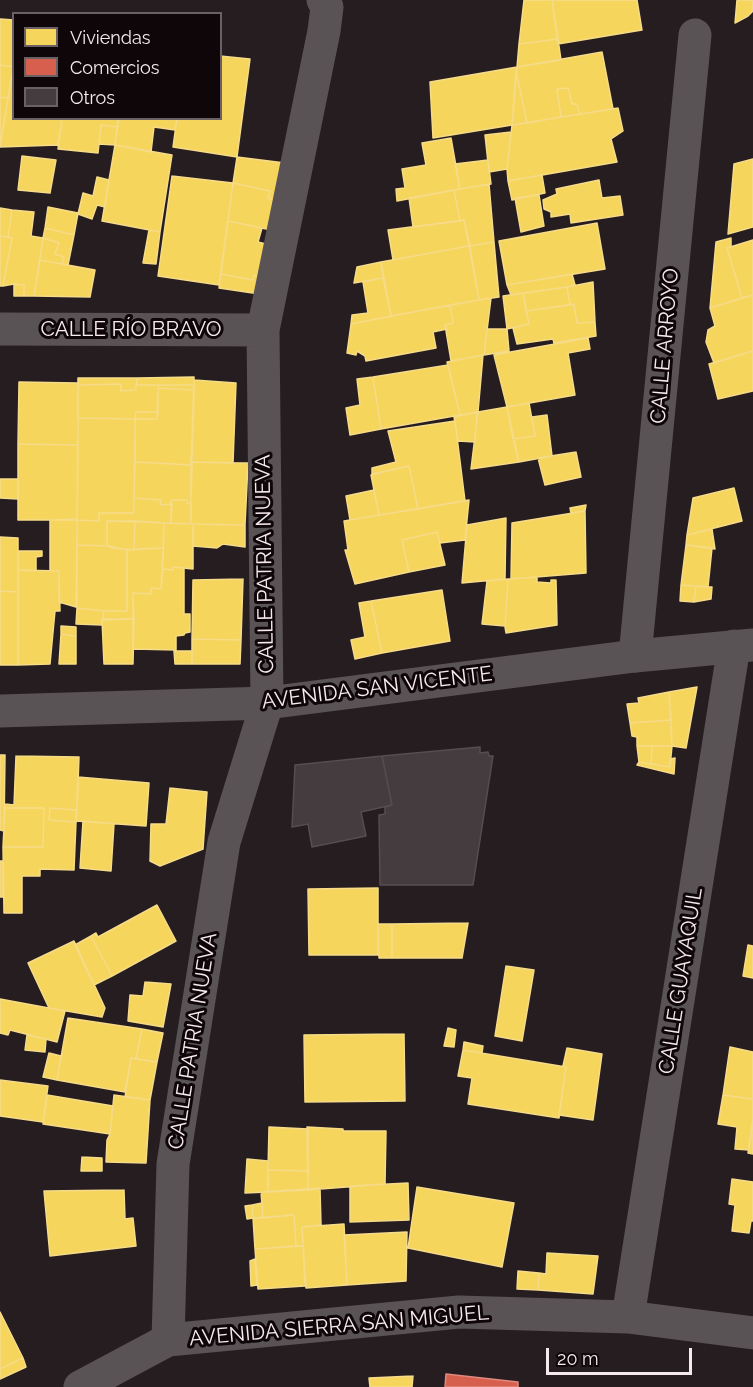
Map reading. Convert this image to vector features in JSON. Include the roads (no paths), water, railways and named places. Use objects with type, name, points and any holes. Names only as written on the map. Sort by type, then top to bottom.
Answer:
[{"type":"street","name":"CALLE PATRIA NUEVA","points":[[168,1340],[173,1164],[224,842],[267,703],[263,330],[324,31],[327,6],[323,0]]},
{"type":"street","name":"CALLE ARROYO","points":[[635,656],[695,35]]},
{"type":"street","name":"CALLE RÍO BRAVO","points":[[0,329],[263,330]]},
{"type":"street","name":"AVENIDA SAN VICENTE","points":[[0,711],[267,703],[635,656],[743,645]]},
{"type":"street","name":"CALLE GUAYAQUIL","points":[[628,1317],[743,645]]},
{"type":"street","name":"AVENIDA SIERRA SAN MIGUEL","points":[[80,1387],[168,1340],[459,1312],[628,1317],[753,1333]]}]
